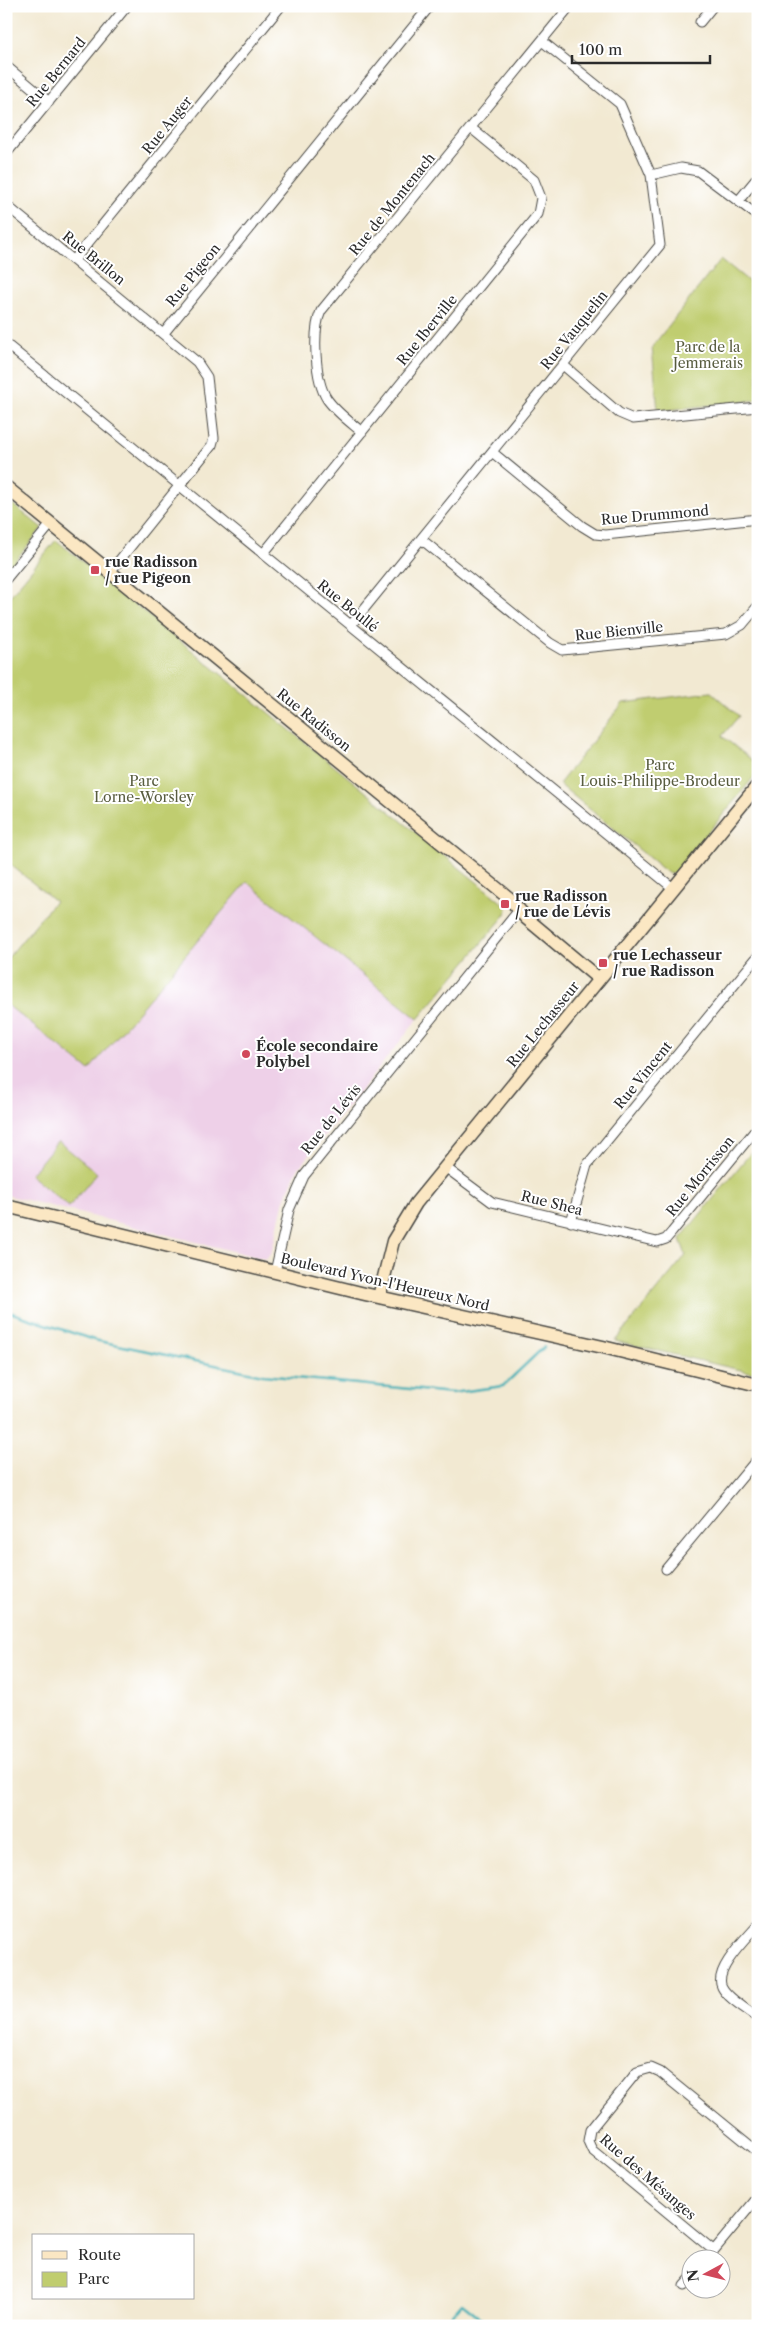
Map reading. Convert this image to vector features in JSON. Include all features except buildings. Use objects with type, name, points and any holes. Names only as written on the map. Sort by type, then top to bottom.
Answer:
[{"type":"street","name":"Rue Bernard","points":[[6,154],[127,6]]},
{"type":"street","name":"Rue Auger","points":[[74,260],[281,6]]},
{"type":"street","name":"Rue Pigeon","points":[[164,333],[430,6]]},
{"type":"street","name":"Rue de Montenach","points":[[362,432],[329,402],[324,393],[317,349],[317,322],[327,304],[570,6]]},
{"type":"street","points":[[700,22],[713,6]]},
{"type":"street","name":"Rue Vauquelin","points":[[351,625],[659,247],[659,232],[651,175],[620,104],[542,41]]},
{"type":"street","points":[[6,66],[49,102]]},
{"type":"street","name":"Rue Iberville","points":[[263,554],[534,221],[540,210],[540,194],[534,180],[471,128]]},
{"type":"street","points":[[651,175],[680,168],[694,169],[739,200],[758,216]]},
{"type":"street","points":[[739,200],[758,177]]},
{"type":"street","name":"Rue Brillon","points":[[6,205],[164,333]]},
{"type":"street","points":[[110,572],[214,442],[206,373],[197,362],[164,333]]},
{"type":"street","name":"Rue Boullé","points":[[6,344],[673,888]]},
{"type":"street","points":[[563,366],[619,413],[633,419],[758,406]]},
{"type":"street","name":"Rue Drummond","points":[[492,452],[582,526],[595,534],[605,535],[758,519]]},
{"type":"street","name":"Rue Radisson","points":[[6,487],[502,893],[599,979]]},
{"type":"street","points":[[6,579],[51,524]]},
{"type":"street","name":"Rue Bienville","points":[[422,539],[550,643],[562,650],[726,634],[742,625],[758,606]]},
{"type":"street","name":"Rue Lechasseur","points":[[379,1297],[389,1254],[400,1226],[445,1166],[758,785]]},
{"type":"street","name":"Rue de Lévis","points":[[275,1272],[289,1210],[304,1176],[519,910]]},
{"type":"street","name":"Rue Vincent","points":[[571,1222],[587,1165],[758,956]]},
{"type":"street","name":"Rue Morrisson","points":[[663,1240],[672,1232],[758,1127]]},
{"type":"street","name":"Rue Shea","points":[[445,1166],[489,1201],[651,1242],[663,1240]]},
{"type":"street","name":"Boulevard Yvon-l'Heureux Nord","points":[[6,1206],[379,1297],[603,1347],[758,1385]]},
{"type":"street","points":[[666,1569],[758,1458]]},
{"type":"street","points":[[758,1925],[724,1967],[720,1978],[724,1990],[758,2018]]},
{"type":"street","name":"Rue des Mésanges","points":[[714,2250],[594,2152],[588,2141],[590,2130],[635,2074],[642,2069],[651,2068],[660,2072],[758,2152]]},
{"type":"street","points":[[714,2250],[758,2197]]},
{"type":"shaded area","name":"École secondaire Polybel","points":[[247,881],[418,1019],[297,1170],[284,1200],[271,1254],[265,1259],[6,1195],[6,1004],[89,1070]]},
{"type":"green space","name":"Parc de la Jemmerais","points":[[721,259],[758,289],[758,400],[658,411],[652,347]]},
{"type":"green space","points":[[6,499],[42,528],[6,572]]},
{"type":"green space","name":"Parc Lorne-Worsley","points":[[56,540],[505,905],[507,909],[506,914],[418,1019],[247,882],[89,1070],[6,1004],[6,960],[55,901],[6,861],[6,601]]},
{"type":"green space","name":"Parc Louis-Philippe-Brodeur","points":[[711,692],[739,716],[722,736],[758,765],[758,772],[676,872],[669,874],[559,784],[623,703]]},
{"type":"green space","points":[[58,1141],[97,1173],[69,1207],[30,1175]]},
{"type":"green space","points":[[758,1144],[758,1374],[615,1341],[686,1255],[680,1239]]},
{"type":"waterway","points":[[6,1311],[94,1340],[263,1375],[452,1393],[503,1386],[544,1347]]},
{"type":"waterway","points":[[442,2326],[462,2303],[491,2326]]},
{"type":"place","name":"rue Radisson / rue Pigeon","points":[[95,570]]},
{"type":"place","name":"rue Radisson / rue de Lévis","points":[[505,904]]},
{"type":"place","name":"rue Lechasseur / rue Radisson","points":[[603,963]]},
{"type":"place","name":"École secondaire Polybel","points":[[246,1054]]}]
